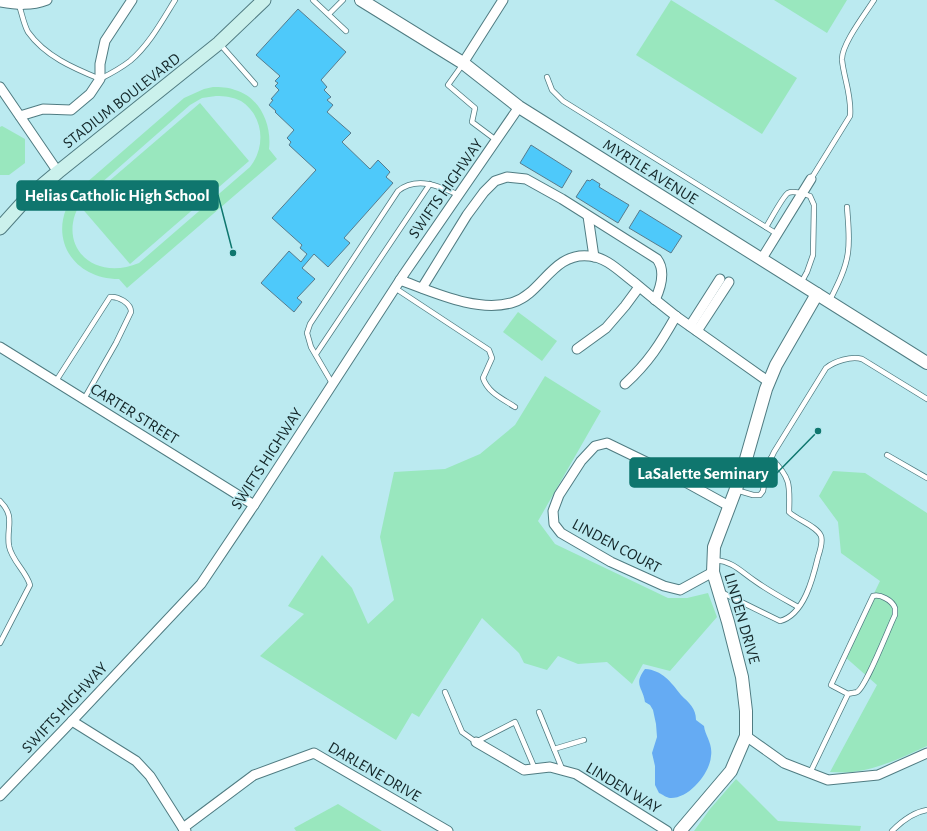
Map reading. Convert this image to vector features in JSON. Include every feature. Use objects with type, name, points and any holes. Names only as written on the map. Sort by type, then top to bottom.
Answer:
[{"type":"main road","name":"STADIUM BOULEVARD","points":[[0,228],[27,198],[219,43],[264,0]]},
{"type":"street","points":[[1,1],[19,6],[40,3],[47,0]]},
{"type":"street","points":[[20,116],[43,109],[71,110],[90,94],[100,79],[100,64],[105,41],[132,0]]},
{"type":"street","name":"MYRTLE AVENUE","points":[[361,0],[463,63],[519,107],[927,363]]},
{"type":"street","points":[[463,63],[503,0]]},
{"type":"street","points":[[0,87],[58,172]]},
{"type":"street","name":"SWIFTS HIGHWAY","points":[[0,796],[201,584],[398,284],[519,107]]},
{"type":"street","points":[[422,288],[467,215],[484,192],[495,181],[506,178],[526,179],[657,259],[661,265],[662,273],[660,289],[655,300]]},
{"type":"street","points":[[762,260],[811,180]]},
{"type":"street","points":[[588,216],[594,257]]},
{"type":"street","points":[[398,284],[422,288],[443,296],[476,304],[496,306],[515,302],[531,291],[556,266],[570,258],[587,255],[611,264],[676,316],[769,382]]},
{"type":"street","points":[[693,328],[725,281]]},
{"type":"street","points":[[578,349],[606,328],[639,287]]},
{"type":"street","name":"LINDEN DRIVE","points":[[680,831],[731,770],[746,736],[746,711],[742,677],[718,590],[713,566],[714,547],[742,473],[769,382],[776,365],[817,294]]},
{"type":"street","points":[[625,384],[649,360],[676,316]]},
{"type":"street","name":"CARTER STREET","points":[[0,347],[254,505]]},
{"type":"street","name":"LINDEN COURT","points":[[713,566],[680,590],[664,586],[611,562],[561,533],[554,524],[553,511],[559,495],[581,461],[595,446],[607,443],[669,473],[729,506]]},
{"type":"street","points":[[72,721],[136,761],[150,776],[185,829]]},
{"type":"street","points":[[746,736],[784,764],[828,780],[878,775],[927,753]]},
{"type":"street","name":"LINDEN WAY","points":[[476,742],[524,770],[550,767],[576,774],[667,831]]},
{"type":"street","name":"DARLENE DRIVE","points":[[185,829],[254,775],[314,753],[448,831]]},
{"type":"lane","points":[[19,6],[28,31],[42,47],[63,63],[100,79],[131,60],[151,37],[175,0]]},
{"type":"lane","points":[[313,0],[346,31]]},
{"type":"lane","points":[[329,14],[343,0]]},
{"type":"lane","points":[[811,180],[850,116],[851,105],[842,60],[842,52],[874,0]]},
{"type":"lane","points":[[219,43],[255,84]]},
{"type":"lane","points":[[463,63],[448,85],[475,108],[472,122],[496,140]]},
{"type":"lane","points":[[547,77],[552,90],[563,101],[777,234]]},
{"type":"lane","points":[[332,384],[316,354],[311,348],[307,333],[310,324],[398,191],[405,186],[430,184],[459,194]]},
{"type":"lane","points":[[316,354],[430,184]]},
{"type":"lane","points":[[766,227],[784,197],[789,193],[794,192],[810,196],[814,205],[813,255],[807,272],[800,284]]},
{"type":"lane","points":[[829,302],[844,271],[848,253],[849,234],[847,207]]},
{"type":"lane","points":[[398,284],[489,350],[492,358],[483,378],[486,386],[492,393],[515,407]]},
{"type":"lane","points":[[56,382],[110,297],[120,299],[129,305],[131,308],[130,312],[116,343],[84,399]]},
{"type":"lane","points":[[736,489],[753,495],[760,495],[763,491],[768,467],[774,452],[826,368],[832,363],[856,357],[862,359],[927,399]]},
{"type":"lane","points":[[887,454],[927,478]]},
{"type":"lane","points":[[718,590],[780,621],[787,619],[806,597],[813,579],[821,544],[821,537],[817,531],[789,512],[789,481],[780,466],[771,458]]},
{"type":"lane","points":[[0,502],[7,508],[9,515],[9,547],[28,579],[30,586],[0,642]]},
{"type":"lane","points":[[713,566],[726,561],[737,567],[755,581],[798,607]]},
{"type":"lane","points":[[873,596],[880,596],[891,602],[895,608],[895,614],[877,657],[862,686],[857,692],[848,694],[830,685],[873,596]]},
{"type":"lane","points":[[445,692],[462,732],[476,742],[515,722],[535,769]]},
{"type":"lane","points":[[810,773],[848,694]]},
{"type":"lane","points":[[539,712],[563,771]]},
{"type":"lane","points":[[554,749],[584,740]]},
{"type":"lane","points":[[892,831],[899,824],[914,814],[927,810]]},
{"type":"green space","points":[[671,0],[797,78],[762,134],[636,55]]},
{"type":"green space","points":[[774,0],[847,0],[827,33]]},
{"type":"green space","points":[[213,87],[230,88],[244,94],[258,105],[266,122],[269,149],[277,159],[127,288],[119,279],[101,277],[86,271],[75,261],[67,249],[63,235],[63,220],[68,205],[78,190],[184,98],[204,89]],"holes":[[[216,96],[241,101],[249,107],[258,123],[260,132],[259,150],[250,167],[139,263],[122,268],[106,268],[93,263],[82,255],[75,244],[72,230],[75,215],[83,199],[190,105],[202,98]]]},
{"type":"green space","points":[[200,103],[249,161],[130,264],[80,206]]},
{"type":"green space","points":[[2,126],[25,139],[25,163],[9,175],[0,175],[0,127]]},
{"type":"green space","points":[[518,312],[557,341],[542,361],[503,332]]},
{"type":"green space","points":[[545,376],[601,411],[538,521],[555,544],[668,598],[687,598],[708,593],[717,617],[670,671],[643,664],[632,684],[607,662],[578,664],[558,656],[547,670],[524,663],[519,653],[482,618],[419,717],[412,713],[396,740],[260,656],[304,614],[288,606],[322,555],[352,588],[368,624],[394,600],[380,537],[394,472],[445,469],[480,454],[515,425]]},
{"type":"green space","points":[[833,471],[865,473],[927,513],[927,746],[872,768],[849,772],[830,772],[877,685],[844,656],[880,581],[841,553],[838,522],[819,496]]},
{"type":"green space","points":[[736,779],[778,821],[861,826],[860,831],[694,831],[710,809]]},
{"type":"green space","points":[[338,804],[382,831],[296,831],[294,828]]},
{"type":"water","points":[[645,669],[661,674],[689,703],[695,712],[696,720],[704,726],[711,747],[710,763],[703,777],[691,790],[677,797],[669,798],[659,793],[655,785],[655,766],[652,753],[657,737],[656,724],[653,710],[650,705],[645,702],[639,683],[641,674]]},
{"type":"building","points":[[298,9],[346,52],[321,80],[327,87],[324,90],[331,97],[327,100],[333,105],[327,112],[351,133],[342,142],[370,169],[378,160],[390,172],[386,177],[393,183],[344,238],[350,243],[328,267],[314,254],[302,268],[315,279],[297,298],[302,302],[294,312],[261,283],[289,251],[301,262],[307,254],[300,248],[302,245],[272,218],[316,170],[289,145],[291,142],[287,138],[294,130],[269,105],[273,100],[271,99],[279,90],[275,86],[278,83],[275,81],[280,76],[256,55]]},
{"type":"building","points":[[531,145],[572,171],[562,188],[520,163]]},
{"type":"building","points":[[592,179],[600,184],[599,187],[629,205],[618,223],[576,197],[587,180],[590,181]]},
{"type":"building","points":[[640,210],[682,236],[671,253],[629,228]]},
{"type":"place","name":"Helias Catholic High School","points":[[233,253]]},
{"type":"place","name":"LaSalette Seminary","points":[[818,431]]}]
